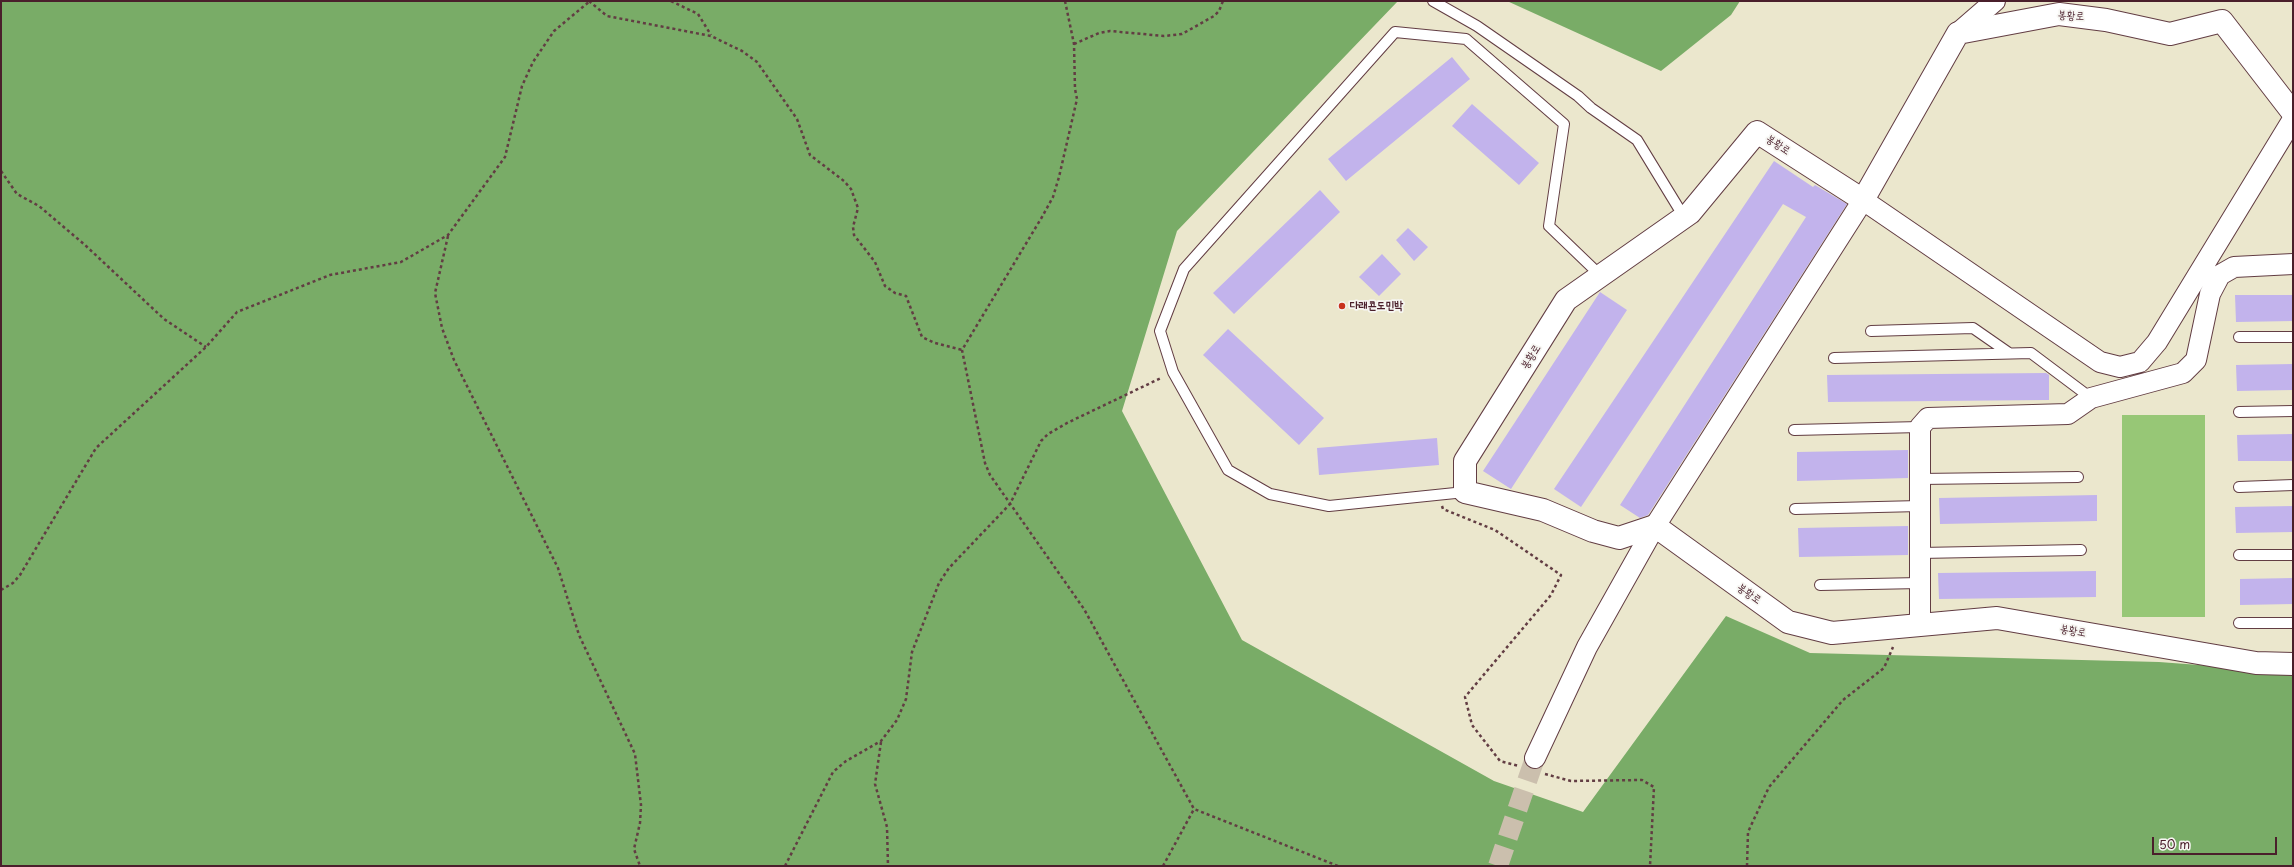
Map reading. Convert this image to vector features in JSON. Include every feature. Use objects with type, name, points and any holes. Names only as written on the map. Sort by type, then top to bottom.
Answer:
[{"type":"street","points":[[1533,766],[1587,647],[1654,526],[1863,200],[1958,33],[1995,1]]},
{"type":"street","name":"봉황로","points":[[1958,33],[2059,14],[2106,20],[2170,34],[2222,21],[2293,113]]},
{"type":"street","points":[[1863,200],[2100,362],[2120,367],[2140,362],[2157,342],[2293,120]]},
{"type":"street","name":"봉황로","points":[[1465,492],[1465,461],[1566,300],[1690,213],[1757,132],[1863,200]]},
{"type":"street","points":[[1920,624],[1920,427],[1928,418],[2068,414],[2091,398],[2183,373],[2196,360],[2200,349],[2210,294],[2220,275],[2234,267],[2293,264]]},
{"type":"street","points":[[1465,492],[1543,510],[1593,531],[1619,538],[1654,526]]},
{"type":"street","name":"봉황로","points":[[1654,526],[1788,622],[1832,633],[1997,618],[2256,663],[2293,664]]},
{"type":"lane","points":[[1433,1],[1477,26],[1578,96],[1591,108],[1637,140],[1684,217]]},
{"type":"lane","points":[[1465,492],[1329,506],[1270,494],[1228,470],[1173,372],[1160,331],[1184,269],[1395,32],[1466,39],[1564,124],[1549,226],[1601,276]]},
{"type":"lane","points":[[1872,331],[1974,328],[2009,353]]},
{"type":"lane","points":[[2239,337],[2293,337]]},
{"type":"lane","points":[[1834,358],[2031,353],[2091,398]]},
{"type":"lane","points":[[2239,412],[2293,411]]},
{"type":"lane","points":[[1794,430],[1920,427]]},
{"type":"lane","points":[[1920,479],[2078,477]]},
{"type":"lane","points":[[2239,487],[2293,486]]},
{"type":"lane","points":[[1795,509],[1920,506]]},
{"type":"lane","points":[[1920,553],[2081,550]]},
{"type":"lane","points":[[2239,555],[2293,555]]},
{"type":"lane","points":[[1820,585],[1920,583]]},
{"type":"lane","points":[[2239,623],[2293,623]]},
{"type":"path","points":[[640,866],[634,849],[640,823],[641,805],[635,754],[579,635],[558,568],[454,360],[442,328],[435,293],[448,235],[505,157],[522,86],[533,62],[554,31],[589,1],[607,16],[711,36],[742,51],[757,62],[798,119],[810,155],[844,181],[851,189],[858,208],[853,227],[854,235],[875,262],[885,286],[895,293],[906,296],[922,336],[935,344],[962,350]]},
{"type":"path","points":[[671,1],[698,14],[711,36]]},
{"type":"path","points":[[1065,1],[1074,44],[1077,107],[1053,197],[962,350],[985,463],[990,475],[1084,609],[1194,809],[1338,866]]},
{"type":"path","points":[[1074,44],[1110,30],[1164,36],[1182,34],[1214,16],[1219,11],[1223,1]]},
{"type":"path","points":[[1,171],[16,194],[38,206],[85,245],[164,319],[206,347]]},
{"type":"path","points":[[1,590],[13,583],[26,566],[96,448],[206,347],[229,319],[246,307],[330,275],[401,262],[448,235]]},
{"type":"path","points":[[785,866],[833,772],[846,761],[881,741],[903,710],[912,652],[939,583],[949,568],[1010,504],[1035,451],[1048,434],[1173,372]]},
{"type":"path","points":[[1438,494],[1443,509],[1495,530],[1561,575],[1550,595],[1465,697],[1472,725],[1500,761],[1533,766],[1571,781],[1642,780],[1654,787],[1650,866]]},
{"type":"path","points":[[1747,866],[1748,832],[1769,787],[1843,700],[1884,668],[1894,645],[1891,627]]},
{"type":"path","points":[[881,741],[875,784],[887,828],[888,866]]},
{"type":"path","points":[[1163,866],[1194,809]]},
{"type":"green space","points":[[1,1],[1398,1],[1177,231],[1122,411],[1242,640],[1494,781],[1583,812],[1726,616],[1810,653],[2159,662],[2293,672],[2293,866],[1,866]]},
{"type":"green space","points":[[1507,1],[1740,1],[1731,15],[1661,71]]},
{"type":"green space","points":[[2122,415],[2205,415],[2205,617],[2122,617]]},
{"type":"building","points":[[1452,57],[1470,79],[1346,181],[1328,159]]},
{"type":"building","points":[[1472,104],[1539,163],[1519,185],[1452,126]]},
{"type":"building","points":[[1774,161],[1813,187],[1815,185],[1847,204],[1648,515],[1640,518],[1620,505],[1806,217],[1783,204],[1581,507],[1554,489]]},
{"type":"building","points":[[1320,190],[1340,212],[1234,314],[1213,293]]},
{"type":"building","points":[[1408,228],[1428,247],[1414,261],[1396,240]]},
{"type":"building","points":[[1382,254],[1401,274],[1379,296],[1359,277]]},
{"type":"building","points":[[1600,292],[1627,310],[1511,489],[1483,471]]},
{"type":"building","points":[[2235,295],[2293,295],[2293,321],[2236,322]]},
{"type":"building","points":[[1228,329],[1324,418],[1299,445],[1203,355]]},
{"type":"building","points":[[2293,364],[2293,390],[2237,391],[2236,365]]},
{"type":"building","points":[[2046,373],[2049,375],[2049,400],[1828,402],[1827,375]]},
{"type":"building","points":[[2293,434],[2293,461],[2238,461],[2237,435]]},
{"type":"building","points":[[1437,438],[1439,465],[1319,475],[1317,448]]},
{"type":"building","points":[[1908,450],[1908,478],[1797,481],[1797,452]]},
{"type":"building","points":[[2097,495],[2097,521],[1940,524],[1939,498]]},
{"type":"building","points":[[2293,506],[2293,532],[2236,533],[2235,507]]},
{"type":"building","points":[[1908,526],[1908,555],[1799,557],[1798,528]]},
{"type":"building","points":[[2096,571],[2096,597],[1939,599],[1938,573]]},
{"type":"building","points":[[2293,578],[2293,604],[2240,605],[2240,579]]},
{"type":"tunnel","points":[[1498,866],[1535,758]]},
{"type":"place","name":"다래콘도민박","points":[[1342,306]]}]
